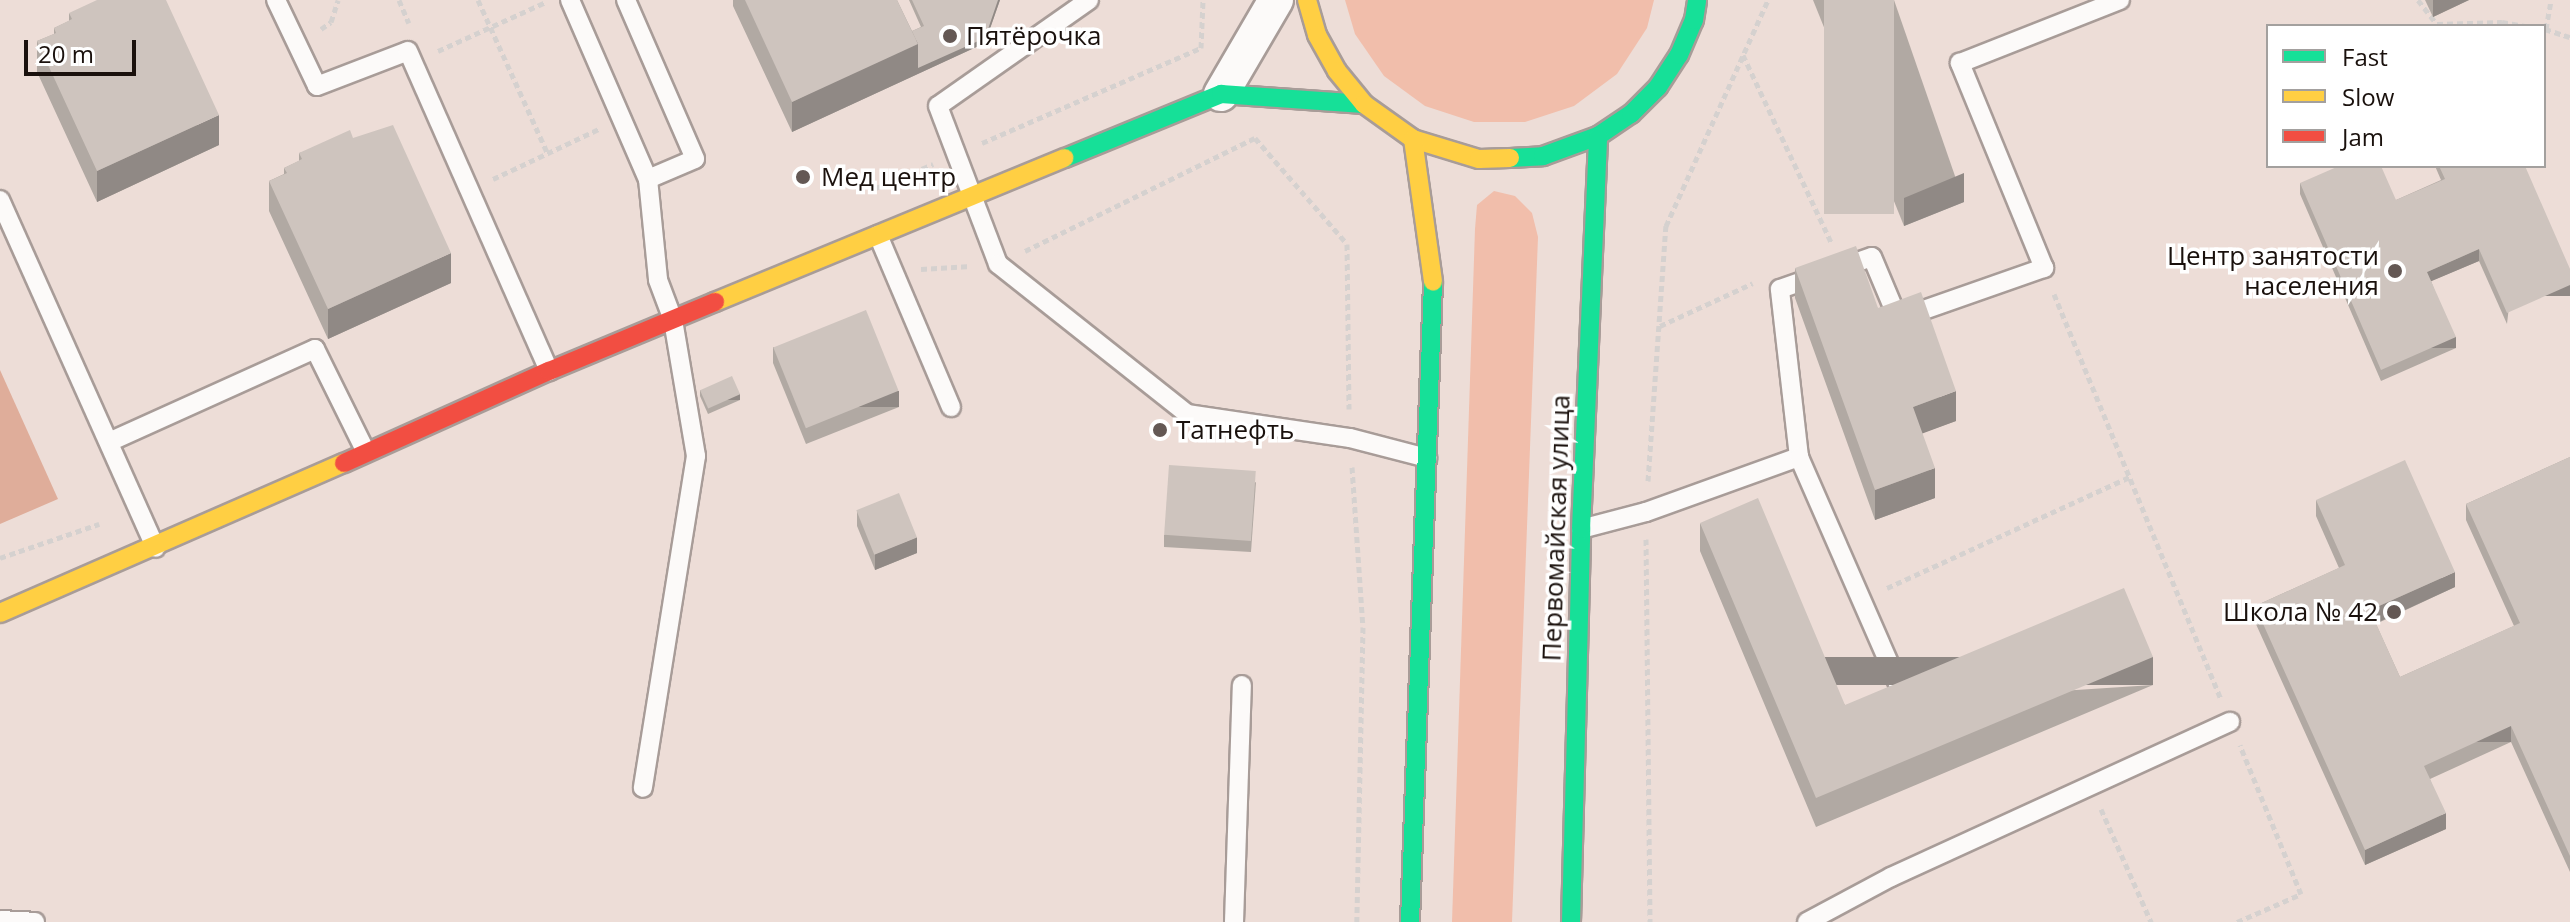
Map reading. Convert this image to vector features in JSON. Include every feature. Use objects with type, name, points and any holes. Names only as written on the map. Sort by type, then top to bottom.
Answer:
[{"type":"main road","points":[[1307,0],[1317,35],[1337,71],[1364,104],[1413,139],[1479,159],[1543,156],[1598,136],[1631,114],[1658,87],[1679,55],[1694,20],[1697,0]]},
{"type":"main road","points":[[0,613],[156,548],[549,371],[1221,94],[1364,104]]},
{"type":"main road","name":"Первомайская улица","points":[[1571,922],[1581,529],[1598,136]]},
{"type":"main road","points":[[1410,922],[1433,276],[1413,139]]},
{"type":"street","points":[[1221,94],[1276,0]]},
{"type":"lane","points":[[276,0],[317,86],[408,51],[549,371]]},
{"type":"lane","points":[[570,0],[648,179],[658,280],[673,320],[696,456],[643,788]]},
{"type":"lane","points":[[626,0],[695,159],[648,179]]},
{"type":"lane","points":[[1089,0],[938,106],[969,197],[998,264],[1187,414],[1350,438],[1427,458]]},
{"type":"lane","points":[[1901,690],[1799,457],[1780,289],[1872,257],[1898,319],[2044,268],[1960,63],[2120,0]]},
{"type":"lane","points":[[0,200],[156,548]]},
{"type":"lane","points":[[878,235],[951,407]]},
{"type":"lane","points":[[109,442],[315,349],[366,452]]},
{"type":"lane","points":[[1581,529],[1646,512],[1799,457]]},
{"type":"lane","points":[[1234,922],[1242,685]]},
{"type":"lane","points":[[1807,922],[1891,877],[2230,722]]},
{"type":"lane","points":[[0,920],[35,922]]},
{"type":"path","points":[[478,0],[548,154]]},
{"type":"path","points":[[413,62],[550,0]]},
{"type":"path","points":[[1650,922],[1646,512],[1666,226],[1768,0]]},
{"type":"path","points":[[2418,0],[2437,24],[2514,24]]},
{"type":"path","points":[[2546,24],[2551,0]]},
{"type":"path","points":[[2546,29],[2570,37]]},
{"type":"path","points":[[1743,55],[1834,247]]},
{"type":"path","points":[[469,190],[622,118]]},
{"type":"path","points":[[2044,268],[2301,894],[2237,922]]},
{"type":"path","points":[[1660,326],[1761,280]]},
{"type":"path","points":[[1861,599],[2130,477]]},
{"type":"path","points":[[2090,784],[2151,922]]},
{"type":"shaded area","points":[[1345,0],[1654,0],[1647,28],[1617,74],[1574,106],[1525,122],[1474,122],[1425,106],[1384,76],[1355,34]]},
{"type":"shaded area","points":[[1494,191],[1515,196],[1532,213],[1538,237],[1512,922],[1452,922],[1475,229],[1477,205]]},
{"type":"shaded area","points":[[0,370],[58,499],[0,524]]},
{"type":"building","points":[[97,0],[166,0],[219,115],[97,171],[37,41],[56,33],[54,28],[72,19],[69,13]]},
{"type":"building","points":[[745,0],[897,0],[918,44],[792,102]]},
{"type":"building","name":"Пятёрочка","points":[[912,0],[998,0],[985,38],[918,68],[918,44],[912,31],[924,26]]},
{"type":"building","points":[[1824,0],[1894,0],[1894,214],[1824,214]]},
{"type":"building","points":[[393,125],[451,253],[328,309],[269,181],[287,173],[284,168],[302,159],[299,153],[350,130],[353,138]]},
{"type":"building","name":"Центр занятости населения","points":[[2334,168],[2382,168],[2396,200],[2445,179],[2440,168],[2526,168],[2570,269],[2570,285],[2507,313],[2479,249],[2427,272],[2456,337],[2381,370],[2300,183]]},
{"type":"building","points":[[1856,246],[1878,308],[1921,292],[1956,391],[1913,407],[1935,468],[1875,490],[1795,268]]},
{"type":"building","points":[[866,310],[899,391],[806,428],[773,347]]},
{"type":"building","points":[[732,376],[740,394],[708,409],[700,390]]},
{"type":"building","points":[[2570,457],[2570,856],[2511,726],[2424,766],[2446,813],[2365,850],[2255,606],[2345,565],[2316,500],[2405,460],[2455,572],[2370,610],[2400,677],[2520,623],[2466,504]]},
{"type":"building","points":[[1169,465],[1256,471],[1251,541],[1164,535]]},
{"type":"building","points":[[899,493],[917,538],[874,555],[856,510]]},
{"type":"building","points":[[1758,498],[1845,705],[2124,588],[2153,657],[1816,798],[1700,523]]},
{"type":"traffic: fast","points":[[1510,158],[1543,156],[1598,136],[1631,114],[1658,87],[1679,55],[1694,20],[1697,0]]},
{"type":"traffic: fast","points":[[1065,158],[1221,94],[1364,104]]},
{"type":"traffic: fast","points":[[1571,922],[1581,529],[1598,136]]},
{"type":"traffic: fast","points":[[1410,922],[1433,282]]},
{"type":"traffic: slow","points":[[1307,0],[1317,35],[1337,71],[1364,104],[1413,139],[1479,159],[1510,158]]},
{"type":"traffic: slow","points":[[1413,139],[1433,282]]},
{"type":"traffic: slow","points":[[715,302],[1065,158]]},
{"type":"traffic: slow","points":[[0,613],[344,463]]},
{"type":"traffic: jam","points":[[344,463],[549,371],[715,302]]},
{"type":"place","name":"Пятёрочка","points":[[950,36]]},
{"type":"place","name":"Мед центр","points":[[803,177]]},
{"type":"place","name":"Центр занятости населения","points":[[2395,271]]},
{"type":"place","name":"Татнефть","points":[[1160,430]]},
{"type":"place","name":"Школа № 42","points":[[2394,612]]}]
